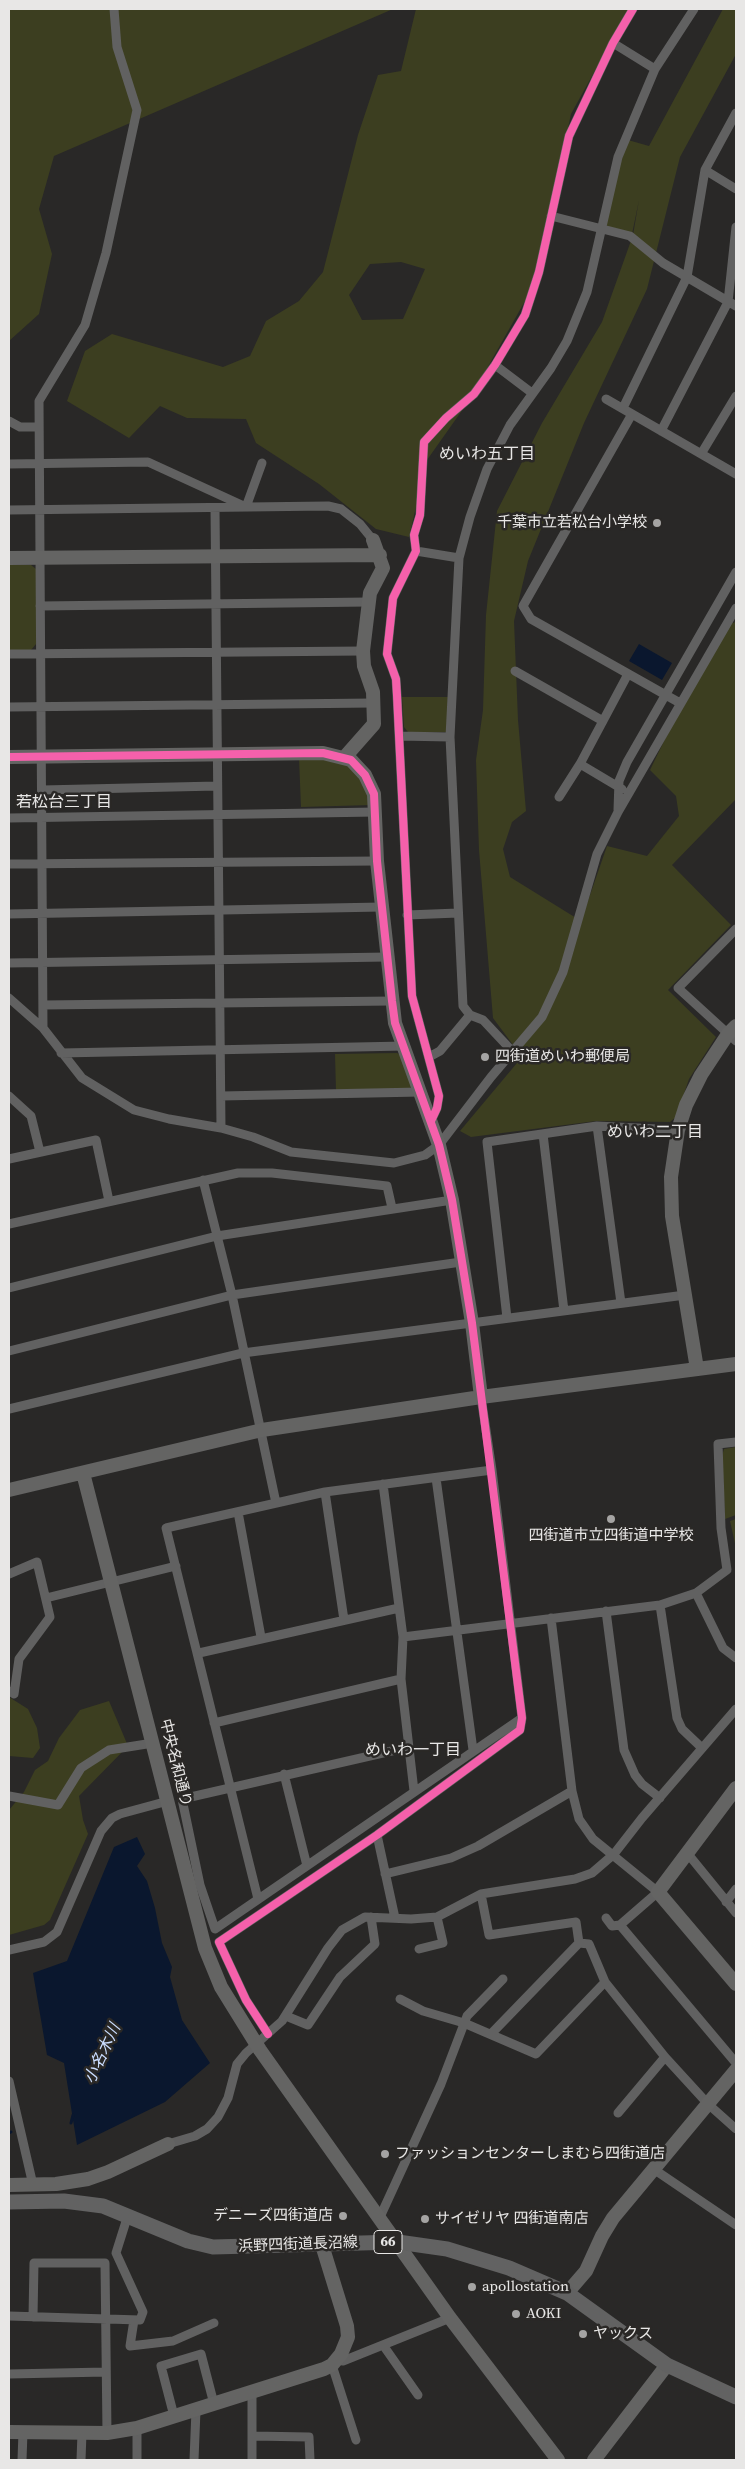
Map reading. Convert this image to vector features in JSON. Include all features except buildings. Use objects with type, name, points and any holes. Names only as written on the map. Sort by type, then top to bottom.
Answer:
[{"type":"main road","name":"浜野四街道長沼線","points":[[9,2202],[85,2202],[128,2215],[188,2241],[213,2247],[398,2242],[447,2249],[509,2268],[568,2293],[667,2365],[736,2397]]},
{"type":"street","points":[[43,1028],[39,402],[85,325],[106,252],[137,110],[117,46],[114,9]]},
{"type":"street","points":[[431,1121],[437,1108],[439,1096],[412,996],[396,679],[387,654],[393,598],[416,551],[414,535],[420,515],[424,442],[446,418],[474,394],[495,365],[525,315],[539,272],[569,136],[612,43],[633,9]]},
{"type":"street","points":[[513,1052],[483,1020],[470,1015],[463,1006],[450,737],[459,558],[470,517],[487,469],[510,424],[567,341],[587,292],[618,157],[655,69],[694,9]]},
{"type":"street","points":[[612,43],[655,69]]},
{"type":"street","points":[[623,408],[687,277],[705,170],[732,130],[736,113]]},
{"type":"street","points":[[705,170],[736,189]]},
{"type":"street","points":[[551,216],[601,227],[630,236],[663,263],[732,304]]},
{"type":"street","points":[[661,431],[732,304],[736,226]]},
{"type":"street","points":[[495,365],[532,393]]},
{"type":"street","points":[[701,454],[736,396]]},
{"type":"street","points":[[606,399],[736,474]]},
{"type":"street","points":[[632,414],[523,606],[531,619],[666,694],[680,704]]},
{"type":"street","points":[[9,421],[20,427],[39,427]]},
{"type":"street","points":[[9,464],[148,462],[246,507]]},
{"type":"street","points":[[246,507],[262,463]]},
{"type":"street","points":[[9,510],[328,506],[341,509],[360,524],[373,540],[380,555],[383,568],[370,593],[363,651],[373,703],[374,724],[344,758]]},
{"type":"street","points":[[215,508],[221,1128]]},
{"type":"street","points":[[416,551],[459,558]]},
{"type":"street","points":[[9,558],[380,555]]},
{"type":"street","points":[[618,812],[619,782],[627,762],[666,694],[732,588],[736,572]]},
{"type":"street","points":[[40,606],[368,602]]},
{"type":"street","points":[[9,998],[43,1028],[82,1078],[134,1110],[169,1119],[221,1128],[253,1137],[291,1152],[394,1163],[425,1155],[439,1146],[542,1017],[563,972],[597,854],[618,812],[736,608]]},
{"type":"street","points":[[9,654],[363,651]]},
{"type":"street","points":[[515,671],[603,721]]},
{"type":"street","points":[[559,796],[580,764],[628,674]]},
{"type":"street","points":[[9,707],[373,703]]},
{"type":"street","points":[[399,736],[450,737]]},
{"type":"street","points":[[9,757],[324,753],[344,758],[357,766],[371,784],[374,794],[377,861],[386,957],[395,1023],[431,1121],[452,1200],[472,1323],[480,1397],[492,1470],[522,1718],[520,1730],[377,1835],[219,1942],[246,2000],[268,2034]]},
{"type":"street","points":[[580,764],[619,789],[631,789]]},
{"type":"street","points":[[42,790],[217,786]]},
{"type":"street","points":[[9,818],[376,812]]},
{"type":"street","points":[[9,864],[377,861]]},
{"type":"street","points":[[9,914],[382,907]]},
{"type":"street","points":[[407,915],[458,913]]},
{"type":"street","points":[[697,1369],[672,1216],[671,1177],[678,1130],[686,1106],[701,1075],[733,1034],[678,988],[736,929]]},
{"type":"street","points":[[9,964],[386,957]]},
{"type":"street","points":[[43,1005],[392,1001]]},
{"type":"street","points":[[429,1057],[440,1051],[470,1015]]},
{"type":"street","points":[[61,1053],[405,1046]]},
{"type":"street","points":[[221,1096],[421,1092]]},
{"type":"street","points":[[9,1096],[31,1116],[40,1152]]},
{"type":"street","points":[[507,1318],[487,1142],[597,1126],[628,1126],[678,1130]]},
{"type":"street","points":[[597,1126],[621,1303]]},
{"type":"street","points":[[543,1134],[564,1311]]},
{"type":"street","points":[[9,1159],[96,1140],[109,1201]]},
{"type":"street","points":[[9,1224],[238,1173],[272,1173],[387,1186],[392,1208]]},
{"type":"street","points":[[204,1180],[232,1295],[276,1503]]},
{"type":"street","points":[[9,1288],[217,1236],[452,1200]]},
{"type":"street","points":[[9,1351],[232,1295],[461,1262]]},
{"type":"street","points":[[9,1409],[243,1353],[686,1295]]},
{"type":"street","points":[[9,1490],[262,1430],[480,1397],[736,1364]]},
{"type":"street","points":[[403,1636],[660,1604],[696,1593],[727,1570],[721,1528],[718,1444],[736,1442]]},
{"type":"street","points":[[258,1899],[214,1722],[199,1653],[166,1528],[326,1492],[492,1470]]},
{"type":"street","name":"中央名和通り","points":[[83,1473],[205,1948],[221,1987],[260,2050],[398,2242],[450,2318],[558,2460]]},
{"type":"street","points":[[436,1478],[473,1750]]},
{"type":"street","points":[[383,1484],[403,1636],[401,1679],[414,1791]]},
{"type":"street","points":[[326,1492],[344,1620]]},
{"type":"street","points":[[238,1512],[261,1637]]},
{"type":"street","points":[[9,1574],[37,1562],[50,1617],[19,1659],[14,1694],[9,1691]]},
{"type":"street","points":[[46,1598],[176,1566]]},
{"type":"street","points":[[696,1593],[723,1648],[736,1658]]},
{"type":"street","points":[[660,1604],[677,1718],[682,1729],[702,1748]]},
{"type":"street","points":[[199,1653],[261,1637],[398,1608]]},
{"type":"street","points":[[606,1611],[624,1750],[635,1775],[642,1784],[660,1798]]},
{"type":"street","points":[[551,1618],[572,1791],[579,1819],[593,1839],[614,1854],[658,1892],[736,1984]]},
{"type":"street","points":[[214,1722],[401,1679]]},
{"type":"street","points":[[9,2185],[33,2185],[88,2179],[117,2168],[168,2144],[196,2136],[207,2129],[218,2117],[228,2098],[237,2064],[246,2053],[286,2016],[328,1948],[342,1930],[353,1922],[371,1917],[411,1919],[437,1917],[481,1894],[585,1877],[614,1854],[736,1708]]},
{"type":"street","points":[[409,1746],[230,1786],[182,1799],[200,1886],[215,1929],[522,1718]]},
{"type":"street","points":[[9,1796],[58,1805],[81,1768],[109,1750],[153,1742]]},
{"type":"street","points":[[284,1774],[307,1866]]},
{"type":"street","points":[[606,1918],[612,1926],[620,1925],[658,1892],[736,1788]]},
{"type":"street","points":[[385,1874],[451,1858],[478,1846],[572,1791]]},
{"type":"street","points":[[9,1950],[44,1942],[57,1932],[101,1831],[112,1818],[120,1814],[168,1801]]},
{"type":"street","points":[[377,1835],[395,1918]]},
{"type":"street","points":[[688,1854],[736,1913]]},
{"type":"street","points":[[726,1902],[736,1889]]},
{"type":"street","points":[[481,1894],[489,1935],[576,1922],[579,1943]]},
{"type":"street","points":[[286,2016],[308,2025],[340,1977],[375,1944],[371,1917]]},
{"type":"street","points":[[419,1949],[443,1943],[437,1917]]},
{"type":"street","points":[[620,1925],[736,2063]]},
{"type":"street","points":[[579,1943],[589,1944],[605,1982],[665,2057],[708,2104],[736,2129]]},
{"type":"street","points":[[491,2034],[579,1943]]},
{"type":"street","points":[[380,2217],[441,2084],[467,2016],[503,1979]]},
{"type":"street","points":[[400,1999],[423,2011],[464,2023],[536,2054],[605,1982]]},
{"type":"street","points":[[618,2113],[665,2057]]},
{"type":"street","points":[[568,2293],[586,2271],[602,2236],[613,2218],[652,2168],[736,2070]]},
{"type":"street","points":[[9,2081],[33,2185]]},
{"type":"street","points":[[652,2168],[736,2225]]},
{"type":"street","points":[[9,2316],[107,2317],[140,2320],[143,2312],[116,2253],[128,2215]]},
{"type":"street","points":[[322,2245],[347,2326],[346,2346],[334,2363]]},
{"type":"street","points":[[33,2317],[34,2263],[105,2263],[107,2433]]},
{"type":"street","points":[[9,2432],[107,2433],[137,2428],[343,2361],[450,2318]]},
{"type":"street","points":[[134,2320],[130,2346],[173,2340],[214,2323]]},
{"type":"street","points":[[383,2345],[418,2395]]},
{"type":"street","points":[[174,2416],[161,2366],[201,2354],[214,2404]]},
{"type":"street","points":[[334,2363],[356,2440]]},
{"type":"street","points":[[594,2460],[667,2365]]},
{"type":"street","points":[[9,2374],[106,2372]]},
{"type":"street","points":[[252,2392],[252,2460]]},
{"type":"street","points":[[194,2460],[196,2410]]},
{"type":"street","points":[[137,2428],[137,2460]]},
{"type":"street","points":[[22,2460],[23,2432]]},
{"type":"street","points":[[81,2460],[82,2433]]},
{"type":"street","points":[[253,2436],[309,2437],[310,2460]]},
{"type":"green space","points":[[9,9],[393,9],[54,156],[39,209],[52,254],[39,314],[9,341]]},
{"type":"green space","points":[[416,9],[629,9],[571,114],[534,285],[468,402],[427,460],[409,537],[376,529],[319,484],[256,443],[246,419],[187,418],[160,406],[129,438],[67,401],[85,351],[112,334],[223,367],[250,356],[266,321],[299,301],[323,272],[358,135],[378,75],[401,71]],"holes":[[[401,262],[425,269],[403,319],[362,320],[349,295],[370,264]]]},
{"type":"green space","points":[[723,9],[736,9],[736,54],[680,157],[647,289],[584,423],[528,561],[514,621],[518,720],[526,811],[512,822],[503,849],[510,877],[581,921],[607,846],[647,856],[679,816],[676,796],[650,770],[680,708],[732,622],[734,623],[736,620],[736,799],[672,865],[731,925],[668,990],[716,1037],[689,1079],[676,1117],[670,1122],[596,1121],[471,1137],[460,1131],[522,1057],[493,1018],[479,850],[476,760],[483,710],[486,615],[497,511],[542,423],[602,322],[633,235],[639,200],[632,234],[608,227],[605,223],[618,170],[628,140],[649,146]]},
{"type":"green space","points":[[9,565],[31,565],[36,569],[36,644],[31,650],[9,650]]},
{"type":"green space","points":[[402,697],[448,697],[447,732],[408,732],[404,727]]},
{"type":"green space","points":[[299,758],[338,759],[358,771],[372,805],[301,807]]},
{"type":"green space","points":[[397,1053],[402,1056],[412,1087],[409,1089],[336,1091],[335,1054]]},
{"type":"green space","points":[[736,1447],[736,1515],[725,1519],[722,1456],[724,1449]]},
{"type":"green space","points":[[736,1519],[736,1548],[730,1521]]},
{"type":"green space","points":[[9,1697],[28,1709],[37,1728],[40,1748],[33,1758],[9,1756]]},
{"type":"green space","points":[[109,1701],[128,1746],[79,1796],[83,1820],[88,1834],[50,1920],[44,1925],[9,1935],[9,1810],[24,1792],[35,1770],[48,1761],[59,1738],[80,1710]]},
{"type":"water","points":[[639,644],[672,663],[662,680],[629,661]]},
{"type":"water","points":[[137,1837],[145,1854],[137,1866],[147,1881],[155,1908],[162,1943],[172,1967],[170,1977],[182,2020],[210,2063],[165,2102],[77,2145],[64,2063],[47,2055],[33,1973],[67,1961],[114,1847]]},
{"type":"waterway","name":"小名木川","points":[[71,2123],[73,2115]]},
{"type":"cycle path","points":[[431,1121],[437,1108],[439,1096],[412,996],[396,679],[387,654],[393,598],[416,551],[414,535],[420,515],[424,442],[446,418],[474,394],[495,365],[525,315],[539,272],[569,136],[613,43],[633,9]]},
{"type":"cycle path","points":[[9,757],[323,753],[351,760],[365,775],[374,794],[377,861],[395,1023],[439,1145],[452,1200],[472,1323],[522,1718],[520,1730],[377,1835],[219,1942],[246,2000],[268,2034]]},
{"type":"place","name":"千葉市立若松台小学校","points":[[657,523]]},
{"type":"place","name":"四街道めいわ郵便局","points":[[485,1057]]},
{"type":"place","name":"四街道市立四街道中学校","points":[[611,1519]]},
{"type":"place","name":"ファッションセンターしまむら四街道店","points":[[385,2154]]},
{"type":"place","name":"デニーズ四街道店","points":[[343,2216]]},
{"type":"place","name":"サイゼリヤ 四街道南店","points":[[425,2219]]},
{"type":"place","name":"apollostation","points":[[472,2287]]},
{"type":"place","name":"AOKI","points":[[516,2314]]},
{"type":"place","name":"ヤックス","points":[[583,2334]]},
{"type":"district","name":"めいわ五丁目","points":[[487,455]]},
{"type":"district","name":"若松台三丁目","points":[[64,803]]},
{"type":"district","name":"めいわ二丁目","points":[[655,1133]]},
{"type":"district","name":"めいわ一丁目","points":[[413,1751]]}]
